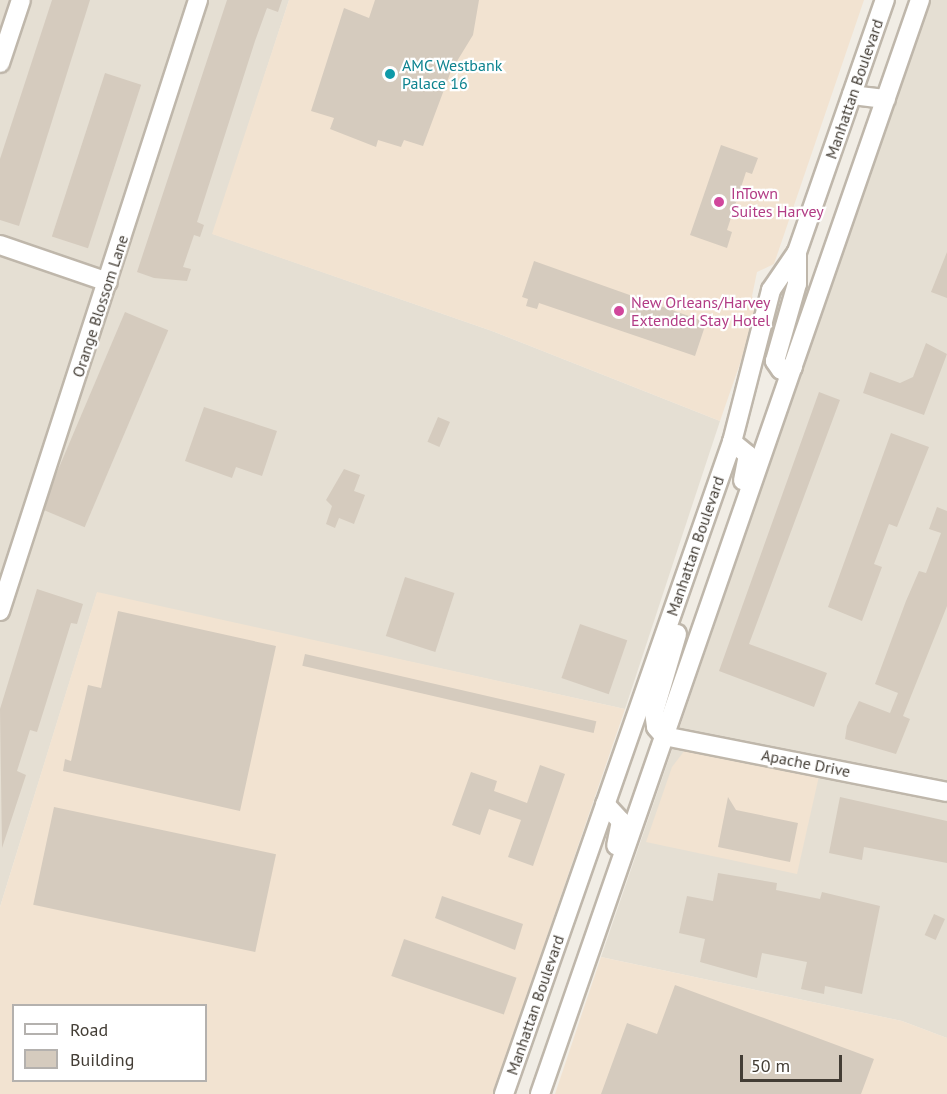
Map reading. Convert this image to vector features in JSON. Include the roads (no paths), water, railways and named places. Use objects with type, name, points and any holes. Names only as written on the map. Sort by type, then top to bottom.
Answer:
[{"type":"street","points":[[0,63],[21,0]]},
{"type":"street","name":"Orange Blossom Lane","points":[[0,610],[198,0]]},
{"type":"street","name":"Manhattan Boulevard","points":[[504,1094],[732,442],[771,290],[797,252],[885,0]]},
{"type":"street","name":"Manhattan Boulevard","points":[[540,1094],[920,0]]},
{"type":"street","points":[[852,95],[886,99]]},
{"type":"street","points":[[0,245],[108,282]]},
{"type":"street","points":[[793,367],[781,370],[775,361],[797,284],[797,252]]},
{"type":"street","points":[[727,557],[723,545],[748,455],[732,442]]},
{"type":"street","points":[[664,736],[656,727],[654,712],[677,633],[671,615]]},
{"type":"street","name":"Apache Drive","points":[[664,736],[947,792]]},
{"type":"street","points":[[598,928],[597,900],[621,826],[605,804]]},
{"type":"place","name":"AMC Westbank Palace 16","points":[[390,74]]},
{"type":"place","name":"InTown Suites Harvey","points":[[719,202]]},
{"type":"place","name":"New Orleans/Harvey Extended Stay Hotel","points":[[619,311]]}]
